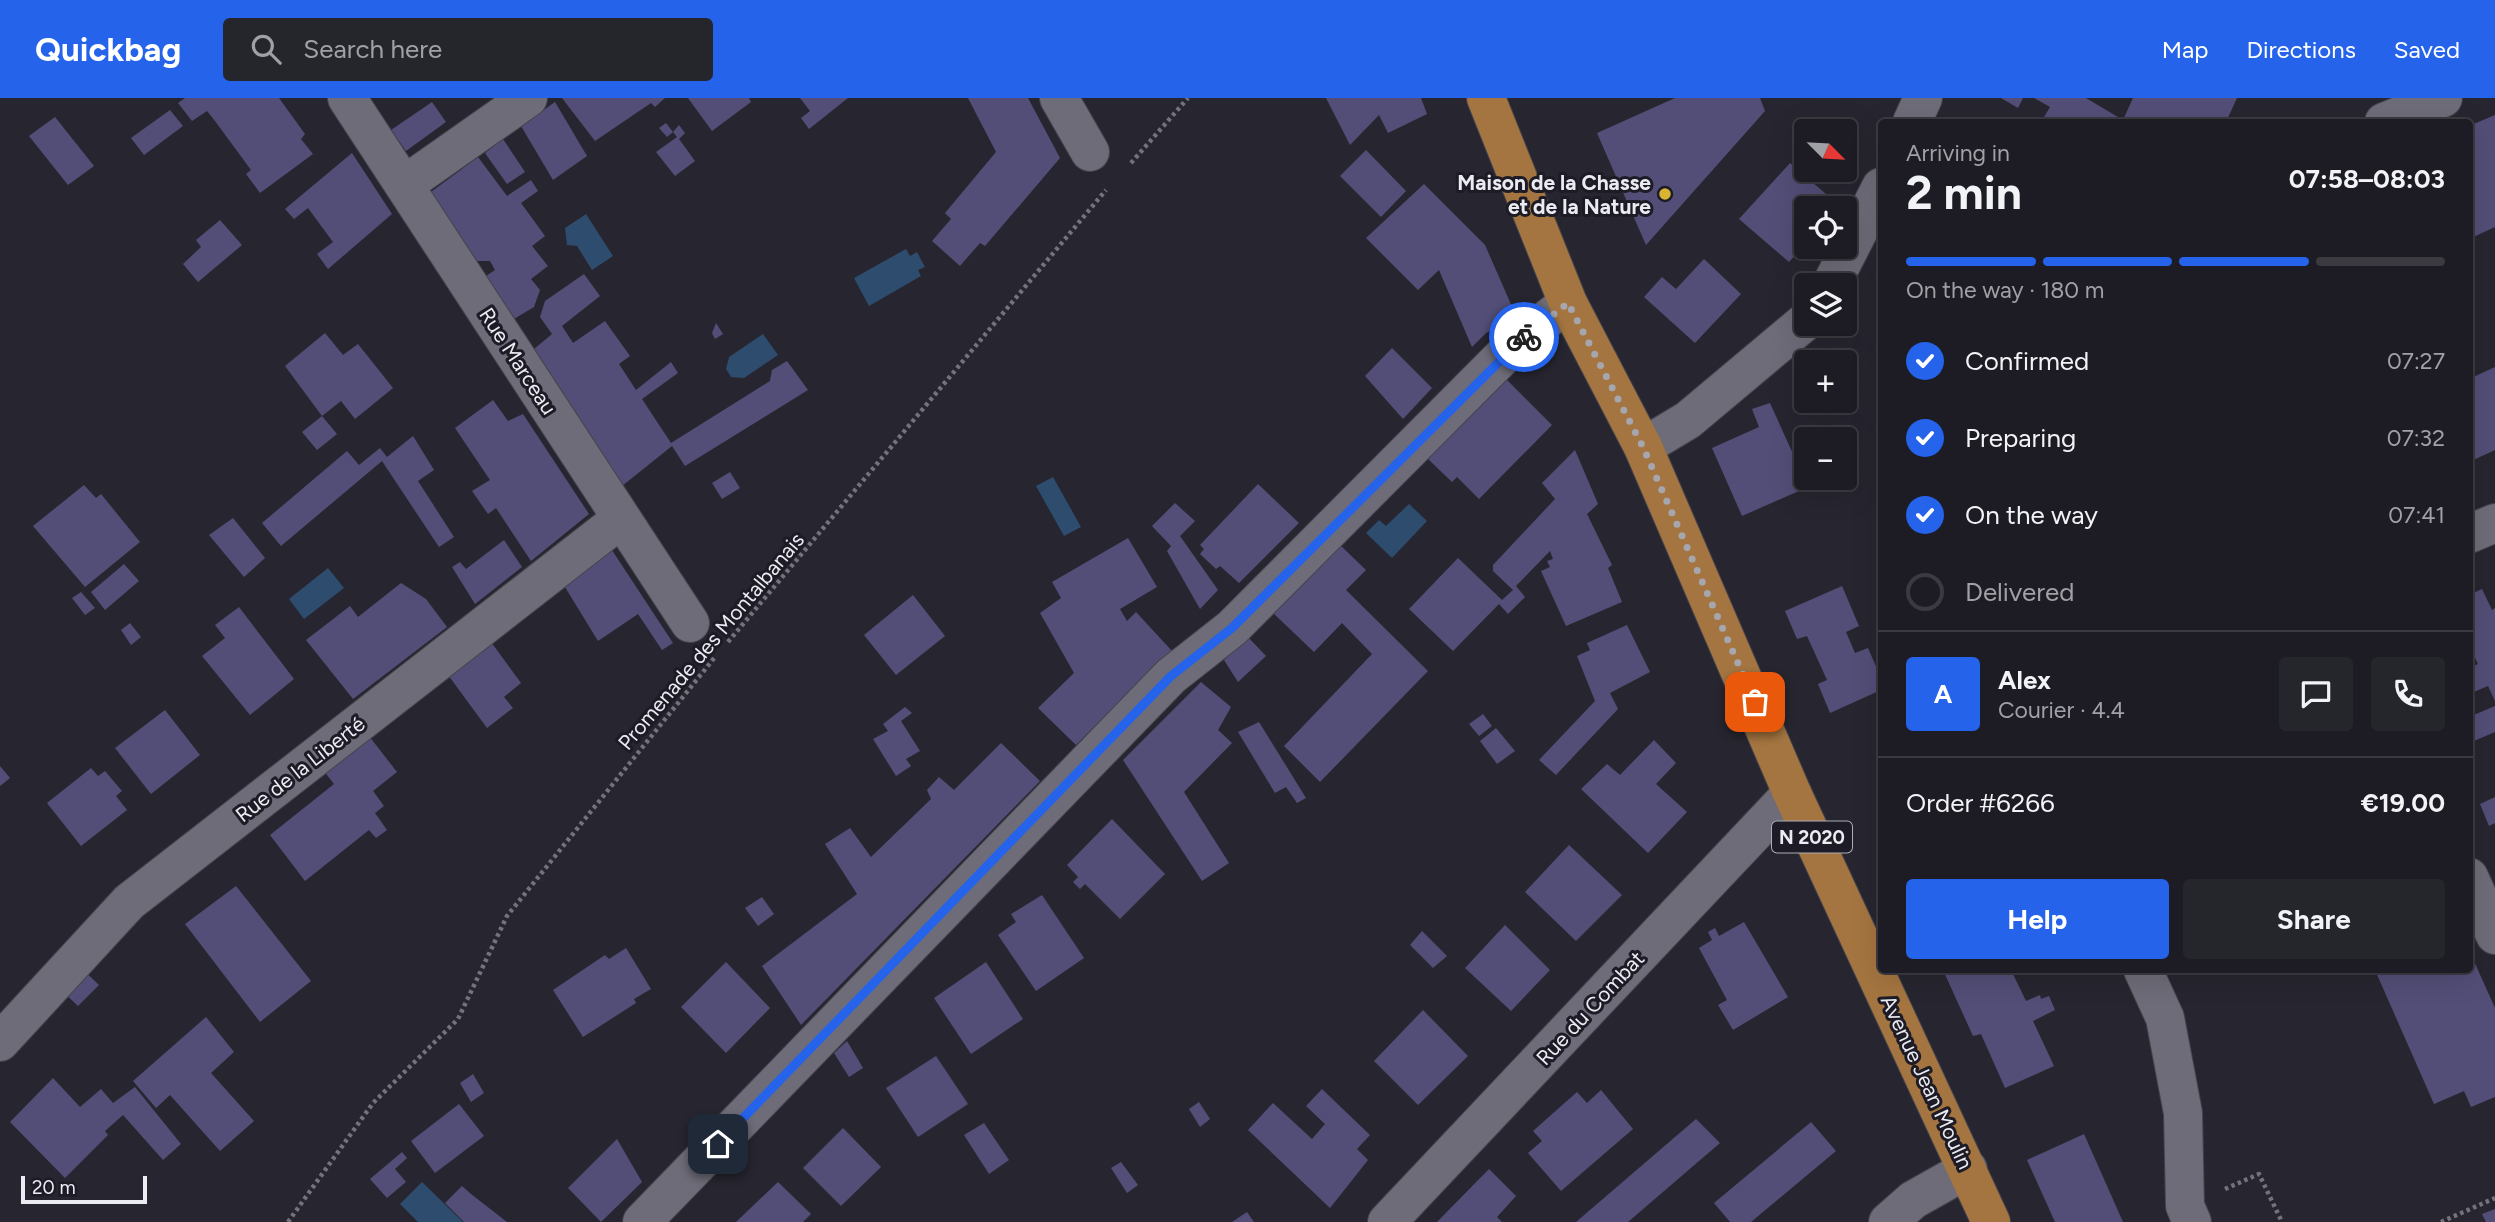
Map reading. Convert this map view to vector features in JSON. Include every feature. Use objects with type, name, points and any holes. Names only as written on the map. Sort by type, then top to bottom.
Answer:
[{"type":"main road","name":"Avenue Jean Moulin","points":[[1486,98],[1568,303],[1643,447],[1792,793],[1991,1222]]},
{"type":"street","name":"Rue Marceau","points":[[347,98],[690,624]]},
{"type":"street","points":[[404,185],[528,98]]},
{"type":"street","points":[[1059,98],[1090,152]]},
{"type":"street","points":[[1913,119],[1923,98]]},
{"type":"street","points":[[2391,119],[2443,98]]},
{"type":"street","points":[[1837,273],[1878,193]]},
{"type":"street","points":[[642,1222],[1171,676],[1232,628],[1515,344],[1568,303]]},
{"type":"street","points":[[1643,447],[1688,420],[1794,331]]},
{"type":"street","name":"Rue de la Liberté","points":[[0,1042],[129,902],[621,519]]},
{"type":"street","points":[[2473,532],[2495,523]]},
{"type":"street","name":"Rue du Combat","points":[[1387,1222],[1792,793]]},
{"type":"street","points":[[2473,886],[2495,935]]},
{"type":"street","points":[[2144,973],[2165,1018],[2183,1113],[2185,1206],[2192,1222]]},
{"type":"street","points":[[1888,1222],[1913,1200],[1968,1169]]},
{"type":"path","points":[[1129,164],[1188,98]]},
{"type":"path","name":"Promenade des Montalbanais","points":[[288,1222],[373,1103],[458,1019],[507,916],[720,651],[1112,183]]},
{"type":"path","points":[[2441,1222],[2495,1198]]},
{"type":"water","points":[[586,214],[613,256],[592,270],[577,246],[567,245],[565,228]]},
{"type":"water","points":[[906,249],[910,256],[917,252],[925,267],[918,270],[921,276],[869,306],[854,278]]},
{"type":"water","points":[[763,334],[778,355],[744,378],[731,377],[726,369],[729,357]]},
{"type":"water","points":[[1053,477],[1081,527],[1064,536],[1036,486]]},
{"type":"water","points":[[1409,504],[1427,521],[1392,558],[1366,533],[1379,520],[1386,526]]},
{"type":"water","points":[[328,568],[344,588],[304,619],[289,599]]},
{"type":"water","points":[[422,1182],[463,1222],[418,1222],[400,1204]]},
{"type":"building","points":[[185,98],[279,98],[305,134],[301,139],[313,154],[260,193],[246,174],[251,170],[215,121],[207,111],[192,121],[178,103]]},
{"type":"building","points":[[562,98],[665,98],[655,107],[651,103],[595,141]]},
{"type":"building","points":[[688,98],[749,98],[751,102],[712,131]]},
{"type":"building","points":[[800,98],[848,98],[809,129],[801,118],[810,111]]},
{"type":"building","points":[[968,98],[1028,98],[1060,158],[985,246],[980,243],[960,266],[932,241],[951,219],[945,213],[996,152]]},
{"type":"building","points":[[1326,98],[1421,98],[1427,114],[1388,133],[1379,115],[1350,145]]},
{"type":"building","name":"Maison de la Chasse et de la Nature","points":[[1675,98],[1760,98],[1765,111],[1646,245],[1597,133]]},
{"type":"building","points":[[2001,98],[2023,98],[2018,108]]},
{"type":"building","points":[[2034,98],[2086,98],[2121,119],[2043,119],[2050,107]]},
{"type":"building","points":[[2133,98],[2237,98],[2227,119],[2123,119]]},
{"type":"building","points":[[432,102],[446,122],[406,151],[391,130]]},
{"type":"building","points":[[555,102],[587,156],[553,180],[521,126]]},
{"type":"building","points":[[170,110],[183,126],[144,155],[131,138]]},
{"type":"building","points":[[2495,115],[2495,227],[2473,237],[2473,124]]},
{"type":"building","points":[[55,117],[94,166],[68,185],[29,136]]},
{"type":"building","points":[[666,123],[673,132],[667,137],[659,128]]},
{"type":"building","points":[[679,125],[685,133],[679,139],[695,161],[675,176],[656,152],[677,137],[673,132]]},
{"type":"building","points":[[503,139],[525,172],[507,184],[485,153]]},
{"type":"building","points":[[1366,150],[1406,191],[1381,217],[1340,176]]},
{"type":"building","points":[[352,153],[392,214],[328,269],[317,254],[333,242],[308,208],[294,219],[285,209]]},
{"type":"building","points":[[478,157],[507,196],[531,180],[538,191],[521,203],[545,236],[532,246],[548,266],[531,279],[540,290],[534,307],[514,319],[486,276],[495,270],[490,261],[477,261],[431,192]]},
{"type":"building","points":[[1790,163],[1794,166],[1794,182],[1812,182],[1826,194],[1794,196],[1794,256],[1789,262],[1739,219]]},
{"type":"building","points":[[1424,184],[1485,245],[1517,318],[1486,333],[1472,347],[1439,270],[1418,290],[1366,238]]},
{"type":"building","points":[[220,220],[242,245],[198,282],[183,264],[201,247],[196,240]]},
{"type":"building","points":[[1704,259],[1741,294],[1695,343],[1644,297],[1662,277],[1676,289]]},
{"type":"building","points":[[584,274],[600,296],[562,326],[573,343],[605,321],[630,356],[619,364],[636,390],[671,362],[678,373],[642,399],[671,443],[770,381],[772,370],[787,361],[808,390],[685,466],[672,446],[622,486],[534,349],[552,334],[540,317],[545,301]]},
{"type":"building","points":[[716,323],[723,334],[715,339],[712,333]]},
{"type":"building","points":[[325,333],[343,355],[358,344],[393,388],[355,419],[341,401],[322,416],[285,366]]},
{"type":"building","points":[[1392,348],[1432,388],[1403,419],[1365,376]]},
{"type":"building","points":[[2495,367],[2495,450],[2473,460],[2473,377]]},
{"type":"building","points":[[1507,380],[1552,425],[1479,499],[1457,477],[1452,482],[1428,459]]},
{"type":"building","points":[[493,400],[508,421],[523,414],[589,514],[531,561],[496,508],[488,514],[472,491],[490,480],[455,428]]},
{"type":"building","points":[[1770,403],[1794,456],[1794,490],[1801,490],[1742,516],[1712,448],[1759,427],[1752,409]]},
{"type":"building","points":[[322,416],[337,434],[317,450],[302,432]]},
{"type":"building","points":[[413,436],[434,470],[418,481],[454,537],[439,547],[382,461],[281,546],[262,523],[347,451],[359,465],[380,448],[387,457]]},
{"type":"building","points":[[1575,450],[1598,504],[1587,514],[1612,565],[1608,568],[1622,602],[1566,626],[1541,571],[1550,567],[1547,561],[1553,559],[1550,551],[1516,586],[1525,597],[1508,614],[1499,604],[1453,651],[1409,609],[1458,558],[1502,600],[1513,590],[1493,571],[1493,565],[1555,499],[1542,483]]},
{"type":"building","points":[[730,472],[740,488],[722,499],[712,483]]},
{"type":"building","points":[[1258,484],[1299,523],[1239,583],[1220,566],[1216,569],[1200,554],[1204,549],[1200,545]]},
{"type":"building","points":[[84,485],[96,498],[101,494],[140,542],[85,587],[33,526]]},
{"type":"building","points":[[1175,503],[1195,521],[1180,536],[1218,590],[1200,609],[1167,551],[1171,546],[1152,526]]},
{"type":"building","points":[[233,518],[265,558],[244,577],[209,535]]},
{"type":"building","points":[[604,538],[673,643],[662,650],[638,614],[598,641],[557,574]]},
{"type":"building","points":[[1128,538],[1157,587],[1120,609],[1127,621],[1136,612],[1172,651],[1076,745],[1038,708],[1074,673],[1040,613],[1061,598],[1052,582]]},
{"type":"building","points":[[504,540],[522,567],[475,604],[452,567],[460,562],[466,569]]},
{"type":"building","points":[[1339,544],[1366,570],[1346,590],[1428,671],[1320,782],[1284,746],[1372,654],[1342,623],[1314,652],[1271,611]]},
{"type":"building","points":[[124,564],[139,581],[105,610],[91,592]]},
{"type":"building","points":[[401,583],[426,599],[447,627],[353,699],[306,640],[350,606],[358,617]]},
{"type":"building","points":[[1842,586],[1859,626],[1846,632],[1855,653],[1868,648],[1878,671],[1878,691],[1830,713],[1818,684],[1827,680],[1807,636],[1797,639],[1785,611]]},
{"type":"building","points":[[2482,589],[2492,610],[2495,608],[2495,701],[2488,686],[2473,692],[2473,666],[2478,664],[2473,654],[2473,593]]},
{"type":"building","points":[[81,592],[95,608],[85,615],[72,598]]},
{"type":"building","points":[[913,595],[945,636],[896,675],[864,635]]},
{"type":"building","points":[[239,607],[294,679],[250,715],[202,656],[225,638],[215,625]]},
{"type":"building","points":[[130,623],[141,637],[131,645],[121,630]]},
{"type":"building","points":[[1627,625],[1650,672],[1610,693],[1618,709],[1556,775],[1539,760],[1595,701],[1577,656],[1590,650],[1587,643]]},
{"type":"building","points":[[483,631],[521,683],[504,697],[513,708],[487,728],[440,664]]},
{"type":"building","points":[[1247,636],[1266,656],[1238,682],[1224,660]]},
{"type":"building","points":[[1201,682],[1231,707],[1218,730],[1232,743],[1184,792],[1229,863],[1202,881],[1123,760]]},
{"type":"building","points":[[2495,706],[2495,732],[2473,741],[2473,715]]},
{"type":"building","points":[[905,707],[912,713],[901,721],[920,751],[906,759],[911,766],[896,776],[873,739],[888,731],[883,724]]},
{"type":"building","points":[[165,710],[200,755],[151,794],[115,748]]},
{"type":"building","points":[[1483,714],[1492,726],[1479,736],[1469,724]]},
{"type":"building","points":[[1259,722],[1306,798],[1297,803],[1286,787],[1275,793],[1238,732]]},
{"type":"building","points":[[362,727],[397,772],[373,791],[384,806],[375,813],[387,830],[376,838],[369,830],[305,881],[270,835],[334,784],[317,762]]},
{"type":"building","points":[[1496,728],[1515,751],[1497,764],[1480,741]]},
{"type":"building","points":[[1654,740],[1676,763],[1656,784],[1687,812],[1648,853],[1581,789],[1607,764],[1620,775]]},
{"type":"building","points":[[1001,743],[1040,781],[801,1025],[762,966],[857,894],[825,844],[850,828],[871,857],[931,799],[927,790],[939,777],[954,790]]},
{"type":"building","points":[[0,766],[10,778],[0,786]]},
{"type":"building","points":[[91,768],[98,776],[105,771],[122,791],[116,796],[127,810],[81,846],[47,803]]},
{"type":"building","points":[[2495,797],[2495,823],[2489,826],[2480,804]]},
{"type":"building","points":[[1112,819],[1165,874],[1120,919],[1085,884],[1080,889],[1073,882],[1078,877],[1067,865]]},
{"type":"building","points":[[1569,845],[1622,895],[1576,941],[1525,892]]},
{"type":"building","points":[[236,886],[311,981],[260,1022],[185,924]]},
{"type":"building","points":[[1042,895],[1084,958],[1036,991],[998,935],[1016,922],[1011,914]]},
{"type":"building","points":[[762,897],[774,914],[758,926],[745,908]]},
{"type":"building","points":[[1744,922],[1788,997],[1733,1030],[1718,1005],[1727,1000],[1699,948],[1712,940],[1708,932],[1715,928],[1719,936]]},
{"type":"building","points":[[1505,925],[1550,970],[1511,1011],[1465,968]]},
{"type":"building","points":[[1422,931],[1447,956],[1433,968],[1410,945]]},
{"type":"building","points":[[626,948],[651,989],[634,999],[636,1003],[583,1037],[553,990],[605,955],[609,959]]},
{"type":"building","points":[[2473,959],[2495,1008],[2495,1097],[2471,1107],[2464,1091],[2434,1104],[2376,973],[2473,973]]},
{"type":"building","points":[[726,962],[770,1008],[726,1053],[681,1007]]},
{"type":"building","points":[[986,962],[1023,1019],[971,1054],[934,998]]},
{"type":"building","points":[[77,964],[99,985],[78,1006],[57,986]]},
{"type":"building","points":[[1944,973],[2012,973],[2026,1001],[2040,995],[2041,999],[2049,996],[2055,1010],[2033,1021],[2054,1066],[2005,1088],[1981,1034],[1973,1036]]},
{"type":"building","points":[[1423,1010],[1468,1056],[1418,1105],[1374,1061]]},
{"type":"building","points":[[206,1017],[234,1052],[211,1073],[254,1121],[220,1151],[170,1095],[156,1108],[133,1081]]},
{"type":"building","points":[[847,1041],[863,1068],[849,1077],[834,1053]]},
{"type":"building","points":[[936,1056],[968,1104],[918,1137],[886,1088]]},
{"type":"building","points":[[473,1074],[484,1093],[471,1102],[460,1083]]},
{"type":"building","points":[[53,1078],[80,1107],[101,1089],[113,1103],[135,1087],[181,1144],[163,1160],[123,1115],[105,1131],[108,1135],[65,1178],[10,1122]]},
{"type":"building","points":[[1322,1089],[1370,1135],[1357,1149],[1368,1160],[1330,1208],[1248,1130],[1273,1103],[1312,1139],[1325,1124],[1306,1106]]},
{"type":"building","points":[[1601,1090],[1633,1129],[1561,1191],[1528,1153],[1542,1141],[1533,1131],[1577,1092],[1587,1103]]},
{"type":"building","points":[[1199,1102],[1210,1119],[1200,1127],[1189,1109]]},
{"type":"building","points":[[459,1104],[484,1136],[435,1173],[411,1141]]},
{"type":"building","points":[[1696,1119],[1720,1143],[1628,1222],[1576,1222]]},
{"type":"building","points":[[1811,1122],[1836,1151],[1751,1222],[1730,1222],[1714,1203]]},
{"type":"building","points":[[984,1123],[1009,1160],[989,1174],[964,1135]]},
{"type":"building","points":[[843,1128],[881,1167],[841,1206],[803,1168]]},
{"type":"building","points":[[2084,1134],[2123,1222],[2055,1222],[2027,1160]]},
{"type":"building","points":[[617,1139],[642,1182],[601,1222],[568,1188]]},
{"type":"building","points":[[402,1152],[407,1158],[395,1169],[406,1182],[387,1198],[370,1179]]},
{"type":"building","points":[[1121,1162],[1138,1185],[1127,1193],[1111,1168]]},
{"type":"building","points":[[1489,1169],[1516,1196],[1497,1217],[1502,1222],[1437,1222]]},
{"type":"building","points":[[778,1182],[811,1214],[803,1222],[736,1222]]},
{"type":"building","points":[[462,1186],[507,1222],[464,1222],[445,1203]]},
{"type":"building","points":[[2495,1209],[2495,1222],[2486,1222],[2482,1214]]},
{"type":"building","points":[[1247,1212],[1254,1222],[1232,1222]]},
{"type":"way so far","points":[[1524,337],[1568,303],[1643,447],[1755,702]]},
{"type":"place","name":"Maison de la Chasse et de la Nature","points":[[1665,194]]},
{"type":"route","points":[[718,1144],[1171,676],[1232,628],[1524,337]]}]
